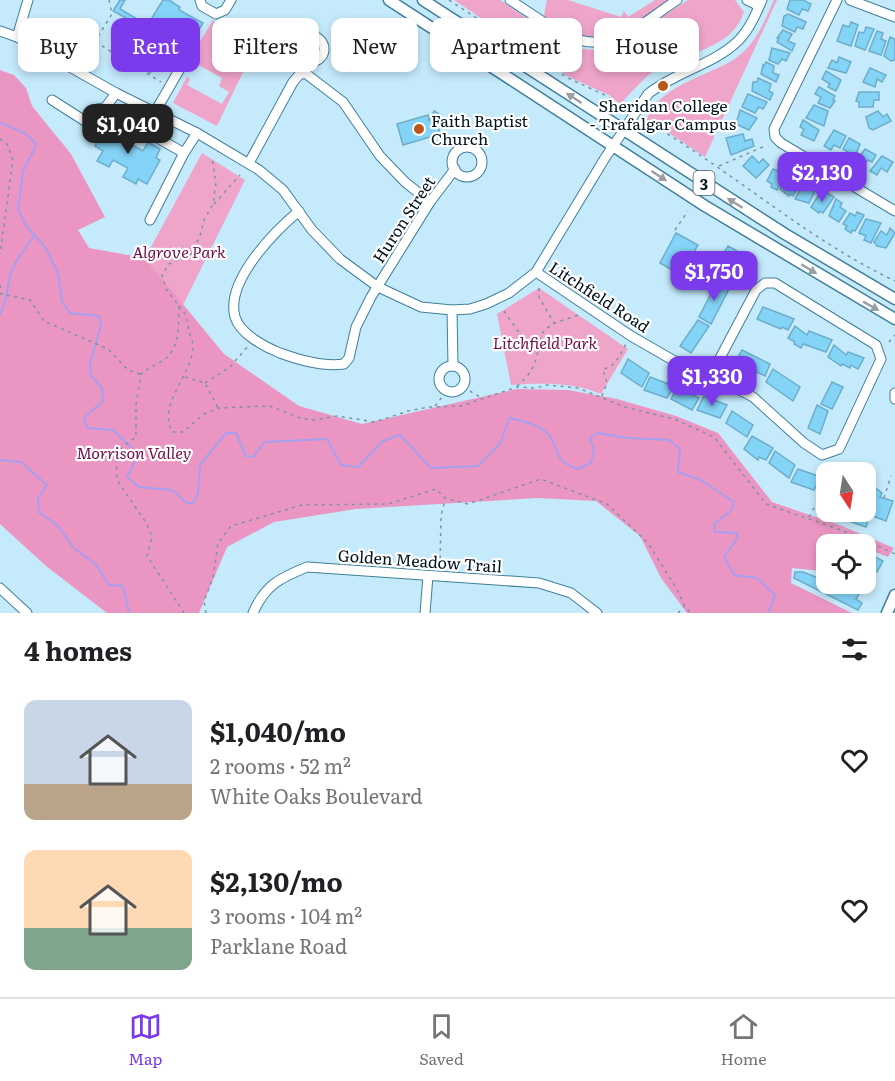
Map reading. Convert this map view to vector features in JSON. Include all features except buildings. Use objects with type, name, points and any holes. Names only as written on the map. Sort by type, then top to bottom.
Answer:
[{"type":"main road","name":"3","points":[[389,0],[705,206],[895,319]]},
{"type":"main road","name":"3","points":[[423,0],[785,234],[895,299]]},
{"type":"main road","points":[[887,613],[895,595]]},
{"type":"street","points":[[17,37],[28,0]]},
{"type":"street","points":[[200,0],[202,6],[216,14],[225,10],[231,0]]},
{"type":"street","points":[[510,0],[545,23],[552,23],[557,27],[558,32],[573,40],[589,44],[610,41],[677,0]]},
{"type":"street","points":[[0,31],[17,37],[116,93],[197,133],[272,179],[326,245],[340,259],[378,286],[422,307],[452,310],[470,309],[486,304],[509,293],[536,272],[623,130],[648,94],[658,86],[738,41],[761,3],[747,0]]},
{"type":"street","points":[[837,0],[774,129],[775,137],[781,143],[895,211]]},
{"type":"street","points":[[850,0],[895,17]]},
{"type":"street","points":[[155,112],[178,72]]},
{"type":"street","points":[[249,164],[293,82],[299,75],[305,74],[343,102],[380,156],[405,182],[430,201]]},
{"type":"street","points":[[105,108],[116,93]]},
{"type":"street","points":[[52,100],[88,123],[97,109],[105,108],[184,153]]},
{"type":"street","points":[[150,220],[184,153],[197,133]]},
{"type":"street","name":"Huron Street","points":[[299,211],[274,232],[254,256],[236,293],[235,318],[243,329],[268,348],[295,359],[344,364],[349,358],[356,327],[378,286],[430,201],[454,169]]},
{"type":"street","name":"Litchfield Road","points":[[536,272],[631,336],[685,367],[711,375],[753,397],[804,443],[822,455],[840,448],[881,359],[876,345],[775,283],[765,283],[756,290],[711,375]]},
{"type":"street","points":[[452,310],[453,366]]},
{"type":"street","points":[[895,393],[895,399]]},
{"type":"street","name":"Golden Meadow Trail","points":[[253,613],[260,597],[279,579],[307,567],[539,583],[571,593],[597,613]]},
{"type":"street","points":[[425,613],[428,576]]},
{"type":"street","points":[[0,588],[27,613]]},
{"type":"path","points":[[109,0],[112,14],[98,42],[111,51]]},
{"type":"path","points":[[449,0],[568,78],[607,96],[622,110]]},
{"type":"path","points":[[143,72],[160,82],[166,80]]},
{"type":"path","points":[[647,125],[656,128],[718,167],[810,233],[895,281]]},
{"type":"path","points":[[0,139],[7,144],[13,160],[0,254]]},
{"type":"path","points":[[718,167],[765,146]]},
{"type":"path","points":[[212,158],[216,183],[213,204]]},
{"type":"path","points":[[240,175],[213,204],[191,254],[169,264],[162,275],[166,289],[186,313],[194,347],[184,377],[169,406],[166,421],[172,432],[183,432],[204,414],[218,408],[270,406],[300,418],[313,420],[338,416],[375,422],[408,411],[435,406],[461,406],[517,387],[535,388],[548,385],[578,388],[625,407],[674,419],[714,437],[766,504],[855,535],[895,554]]},
{"type":"path","points":[[675,230],[688,211]]},
{"type":"path","points":[[0,285],[1,294],[30,300],[44,321],[99,344],[108,349],[128,370],[141,374],[167,358],[174,350],[178,338],[179,306]]},
{"type":"path","points":[[539,288],[539,297],[554,324]]},
{"type":"path","points":[[504,311],[525,341],[536,347]]},
{"type":"path","points":[[517,387],[528,377],[536,360],[536,347],[542,334],[554,324],[581,314]]},
{"type":"path","points":[[889,342],[895,335]]},
{"type":"path","points":[[602,396],[608,383],[603,369],[615,364],[631,336]]},
{"type":"path","points":[[205,383],[230,367],[250,345]]},
{"type":"path","points":[[141,374],[136,404],[136,437],[116,452],[117,480],[147,524],[152,537],[147,556],[184,613]]},
{"type":"path","points":[[184,377],[205,383],[218,408]]},
{"type":"path","points":[[470,391],[481,398]]},
{"type":"path","points":[[435,406],[442,397]]},
{"type":"path","points":[[884,498],[891,476]]},
{"type":"path","points":[[206,613],[204,601],[213,578],[218,543],[231,526],[302,505],[388,504],[436,489],[445,498],[468,504],[541,479],[607,504],[648,543],[678,591],[685,607],[691,613]]},
{"type":"path","points":[[440,576],[441,516],[445,498]]},
{"type":"path","points":[[808,518],[816,504]]},
{"type":"path","points":[[678,613],[685,607]]},
{"type":"green space","points":[[454,0],[500,0],[527,18],[481,18]]},
{"type":"green space","points":[[547,0],[568,0],[621,17],[624,11],[628,17],[655,0],[669,0],[642,18],[594,18],[594,37],[582,36],[582,18],[547,18],[544,15]]},
{"type":"green space","points":[[688,0],[735,0],[744,12],[738,24],[730,34],[699,51],[699,18],[660,18]]},
{"type":"green space","points":[[774,0],[777,0],[705,157],[666,131],[646,122],[652,109],[672,90],[725,65],[743,52],[759,32]]},
{"type":"green space","points":[[212,22],[212,72],[243,72],[217,126],[173,103],[187,77],[190,79],[187,85],[222,104],[229,92],[219,86],[222,78],[200,66],[200,42]]},
{"type":"green space","points":[[582,49],[594,50],[594,72],[653,72],[620,104],[609,95],[562,72],[582,72]]},
{"type":"green space","name":"Morrison Valley","points":[[0,70],[14,75],[26,88],[32,106],[71,154],[105,217],[78,230],[89,248],[145,258],[224,354],[299,406],[362,424],[517,389],[568,390],[617,399],[676,416],[718,433],[772,502],[816,517],[816,522],[830,522],[861,534],[816,534],[816,570],[792,568],[791,583],[852,613],[687,613],[661,578],[640,536],[596,501],[537,498],[356,509],[274,522],[227,547],[199,613],[107,613],[46,566],[0,524]]},
{"type":"green space","name":"Algrove Park","points":[[202,153],[245,180],[183,305],[145,258]]},
{"type":"green space","name":"Litchfield Park","points":[[539,288],[628,349],[601,394],[568,385],[511,385],[497,314]]},
{"type":"green space","name":"Morrison Valley","points":[[876,540],[894,548],[888,557],[876,552]]},
{"type":"waterway","points":[[0,123],[26,134],[36,146],[23,171],[18,209],[25,224],[45,247],[58,273],[62,302],[70,313],[99,316],[101,325],[90,364],[91,376],[102,388],[103,401],[84,418],[87,428],[113,430],[135,451],[136,459],[127,477],[139,487],[172,490],[187,503],[193,503],[198,493],[200,465],[226,433],[236,433],[246,456],[253,457],[265,442],[327,439],[341,465],[358,467],[383,441],[400,435],[431,468],[478,466],[501,442],[509,418],[532,424],[543,430],[551,438],[561,460],[577,469],[591,463],[594,450],[590,438],[597,433],[628,438],[669,440],[680,449],[678,472],[701,480],[734,502],[732,510],[714,524],[715,532],[737,533],[736,540],[724,557],[734,575],[757,578],[775,595],[768,613]]},
{"type":"waterway","points":[[0,314],[13,268],[34,236]]},
{"type":"waterway","points":[[0,460],[21,462],[47,485],[38,498],[39,512],[58,526],[73,547],[96,565],[109,585],[123,586],[129,613]]},
{"type":"place","name":"Sheridan College - Trafalgar Campus","points":[[663,86]]},
{"type":"place","name":"Faith Baptist Church","points":[[419,129]]}]
